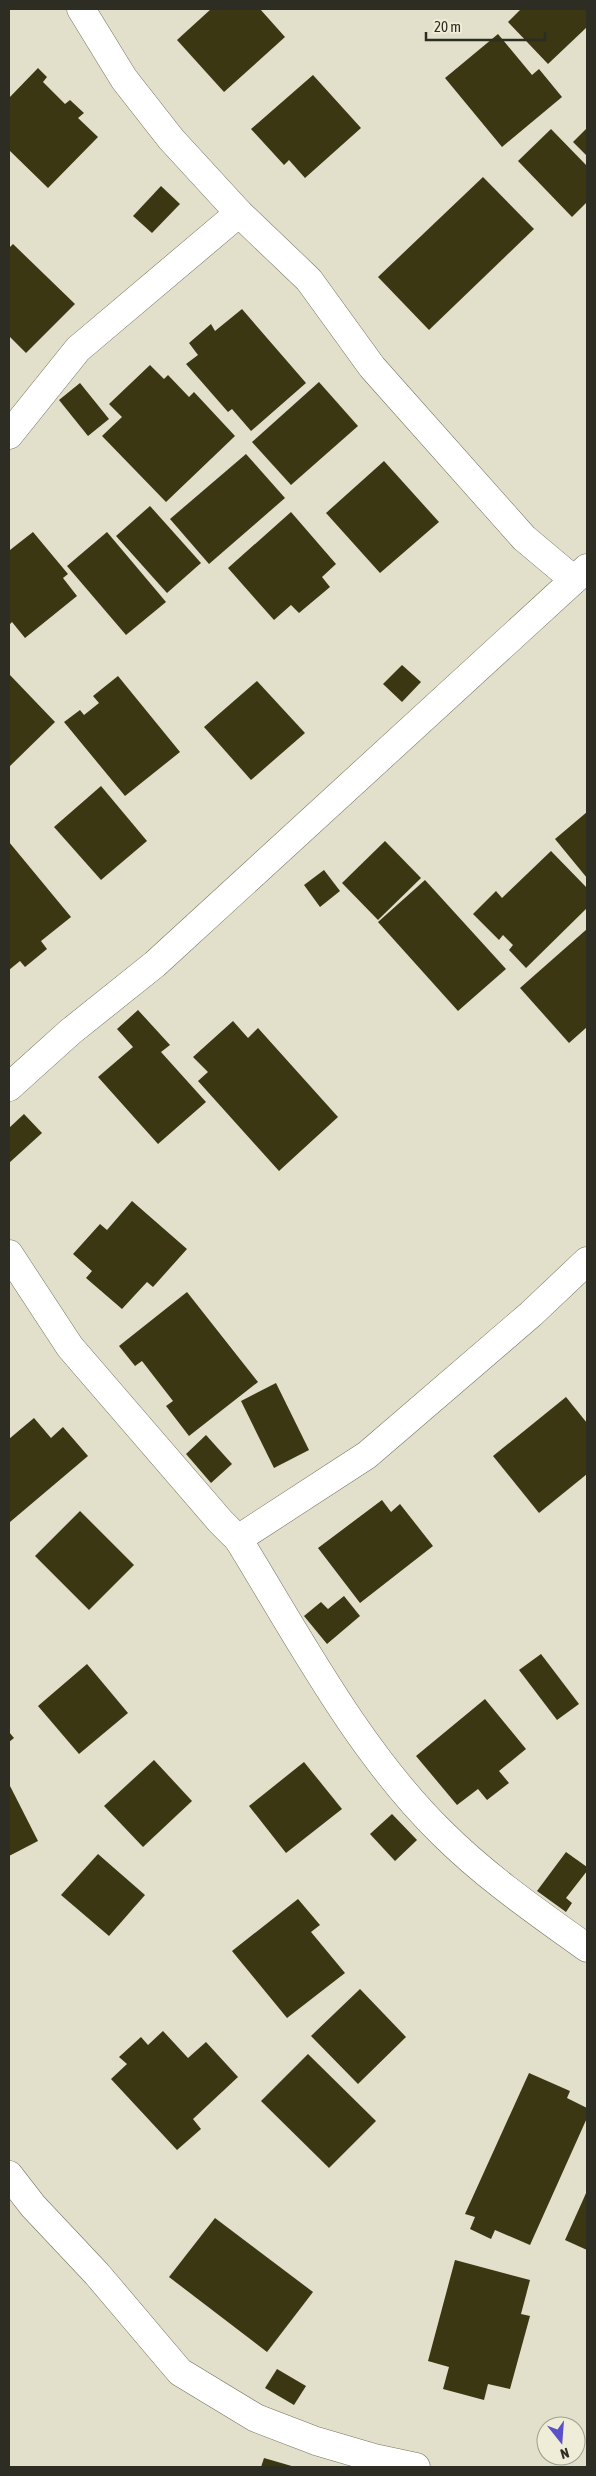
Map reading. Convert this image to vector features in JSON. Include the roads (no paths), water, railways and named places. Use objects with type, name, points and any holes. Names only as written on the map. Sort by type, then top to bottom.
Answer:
[{"type":"street","points":[[9,1087],[70,1032],[155,964],[581,574],[524,538],[372,367],[309,280],[238,213],[170,139],[124,79],[81,9]]},
{"type":"street","points":[[9,435],[78,349],[238,213]]},
{"type":"street","points":[[9,1254],[70,1347],[220,1521],[238,1539],[342,1707],[380,1763],[449,1839],[508,1891],[587,1948]]},
{"type":"street","points":[[238,1539],[367,1455],[531,1314],[587,1261]]},
{"type":"street","points":[[9,2175],[33,2206],[97,2274],[138,2325],[180,2372],[256,2418],[316,2441],[374,2458],[416,2467]]}]
